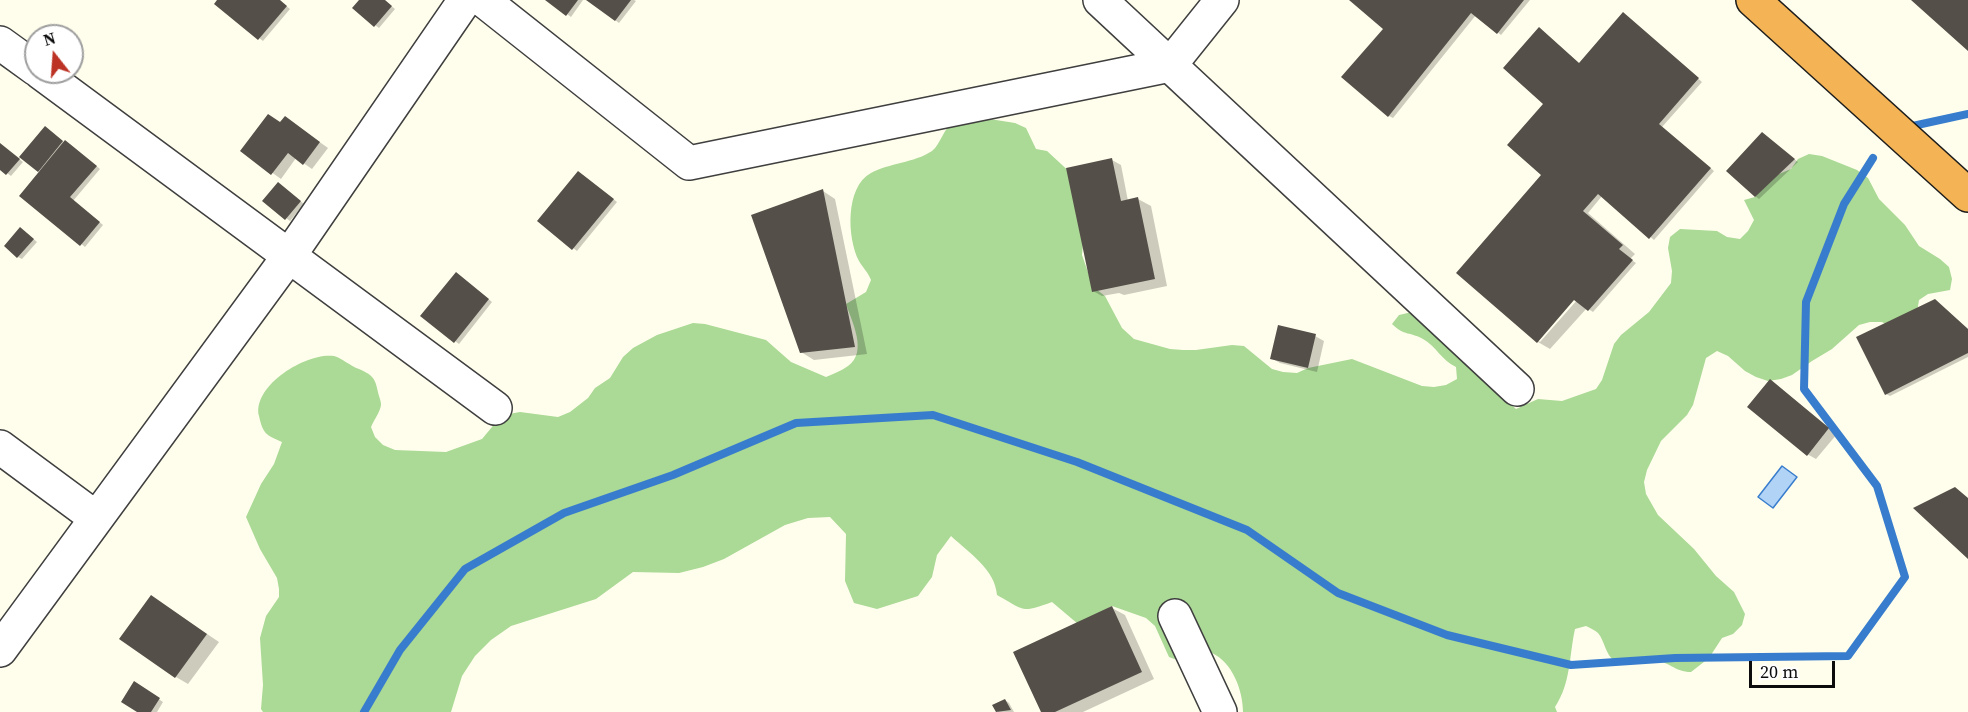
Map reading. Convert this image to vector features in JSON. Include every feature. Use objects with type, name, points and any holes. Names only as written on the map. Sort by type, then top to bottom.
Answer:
[{"type":"highway","points":[[1753,0],[1968,195]]},
{"type":"street","points":[[0,650],[289,256],[465,0]]},
{"type":"street","points":[[483,0],[689,163],[1170,65],[1222,0]]},
{"type":"street","points":[[1100,0],[1517,389]]},
{"type":"street","points":[[0,43],[24,61]]},
{"type":"street","points":[[56,84],[495,408]]},
{"type":"street","points":[[0,447],[96,518]]},
{"type":"street","points":[[1175,616],[1220,712]]},
{"type":"green space","points":[[977,117],[1015,123],[1026,128],[1036,149],[1047,151],[1073,175],[1084,231],[1082,255],[1090,278],[1096,289],[1105,296],[1122,328],[1134,339],[1170,349],[1183,350],[1244,346],[1272,369],[1283,372],[1297,373],[1308,368],[1352,359],[1422,386],[1446,385],[1457,379],[1456,367],[1428,342],[1392,324],[1399,315],[1412,312],[1516,409],[1538,399],[1562,401],[1596,389],[1602,380],[1614,344],[1621,335],[1649,312],[1671,283],[1672,271],[1668,248],[1670,237],[1680,229],[1717,231],[1727,237],[1740,239],[1754,220],[1744,200],[1755,197],[1768,176],[1791,169],[1798,159],[1809,154],[1822,156],[1857,170],[1868,178],[1879,199],[1905,225],[1919,246],[1949,267],[1952,279],[1950,290],[1928,294],[1919,300],[1915,324],[1892,328],[1882,322],[1859,325],[1832,349],[1792,375],[1781,379],[1768,381],[1756,377],[1745,371],[1728,356],[1717,351],[1706,358],[1693,405],[1687,415],[1661,441],[1647,470],[1644,482],[1646,494],[1658,515],[1734,592],[1745,614],[1742,625],[1733,634],[1722,638],[1709,658],[1691,672],[1652,659],[1624,663],[1615,661],[1609,655],[1597,632],[1586,626],[1575,629],[1567,679],[1555,707],[1557,712],[1243,712],[1241,695],[1235,678],[1219,657],[1212,653],[1191,661],[1169,657],[1155,626],[1146,618],[1112,606],[1078,624],[1052,602],[1028,609],[1018,607],[997,595],[992,577],[986,569],[951,536],[937,555],[932,577],[918,596],[877,609],[854,603],[845,581],[846,534],[830,517],[808,518],[785,525],[724,559],[703,567],[679,573],[633,572],[596,599],[511,626],[491,640],[475,656],[462,676],[451,712],[263,712],[261,709],[263,685],[260,638],[266,616],[279,597],[279,589],[277,578],[260,549],[246,517],[261,484],[274,464],[282,442],[269,435],[262,427],[259,405],[264,393],[283,373],[309,359],[322,356],[340,358],[371,376],[375,382],[381,405],[371,427],[375,437],[383,445],[395,450],[446,452],[482,439],[497,421],[509,414],[520,412],[558,417],[570,412],[588,398],[595,388],[610,378],[623,357],[633,348],[657,335],[693,323],[766,340],[791,362],[826,377],[845,368],[854,360],[858,345],[857,336],[846,304],[866,292],[871,280],[859,261],[852,240],[851,214],[856,189],[871,173],[932,151],[947,128],[954,122]]},
{"type":"water","points":[[1782,466],[1797,477],[1773,508],[1758,497]]},
{"type":"building","points":[[217,0],[280,0],[287,6],[258,40],[214,4]]},
{"type":"building","points":[[359,0],[385,0],[392,6],[374,27],[352,8]]},
{"type":"building","points":[[545,0],[578,0],[566,16]]},
{"type":"building","points":[[586,0],[631,0],[615,21]]},
{"type":"building","points":[[1349,0],[1524,0],[1497,34],[1471,13],[1388,117],[1341,77],[1383,29]]},
{"type":"building","points":[[1911,0],[1968,0],[1968,51]]},
{"type":"building","points":[[1623,12],[1699,78],[1659,124],[1711,168],[1649,239],[1598,194],[1583,211],[1623,245],[1619,249],[1633,260],[1588,311],[1574,300],[1537,343],[1456,273],[1541,175],[1507,145],[1543,104],[1503,68],[1539,27],[1579,63]]},
{"type":"building","points":[[268,114],[280,122],[285,116],[320,142],[303,165],[288,153],[271,175],[240,151]]},
{"type":"building","points":[[45,126],[63,141],[38,172],[19,157]]},
{"type":"building","points":[[1762,132],[1795,159],[1755,197],[1726,171]]},
{"type":"building","points":[[65,140],[97,166],[70,197],[100,222],[80,246],[19,196]]},
{"type":"building","points":[[0,143],[20,159],[6,175],[0,170]]},
{"type":"building","points":[[1112,158],[1121,201],[1138,197],[1155,279],[1092,292],[1066,168]]},
{"type":"building","points":[[578,171],[614,199],[572,250],[537,221]]},
{"type":"building","points":[[278,182],[301,201],[285,220],[262,201]]},
{"type":"building","points":[[823,189],[855,347],[800,353],[751,215]]},
{"type":"building","points":[[20,227],[34,239],[17,258],[4,246]]},
{"type":"building","points":[[456,272],[489,299],[454,343],[420,316]]},
{"type":"building","points":[[1935,299],[1968,329],[1968,353],[1885,395],[1856,337]]},
{"type":"building","points":[[1278,325],[1316,334],[1308,368],[1270,359]]},
{"type":"building","points":[[1770,379],[1829,428],[1807,456],[1747,407]]},
{"type":"building","points":[[1955,487],[1968,498],[1968,559],[1913,508]]},
{"type":"building","points":[[151,595],[207,634],[175,678],[119,639]]},
{"type":"building","points":[[1112,606],[1142,672],[1055,712],[1041,712],[1013,652]]},
{"type":"building","points":[[134,681],[160,698],[151,712],[137,712],[121,702]]},
{"type":"building","points":[[1005,699],[1011,710],[996,712],[992,705]]},
{"type":"waterway","points":[[1908,127],[1968,114]]},
{"type":"waterway","points":[[364,712],[400,650],[465,569],[564,513],[673,475],[796,423],[933,415],[1077,462],[1247,530],[1338,593],[1447,635],[1571,665],[1675,658],[1848,656],[1905,577],[1877,486],[1804,389],[1806,302],[1844,204],[1873,158]]}]
